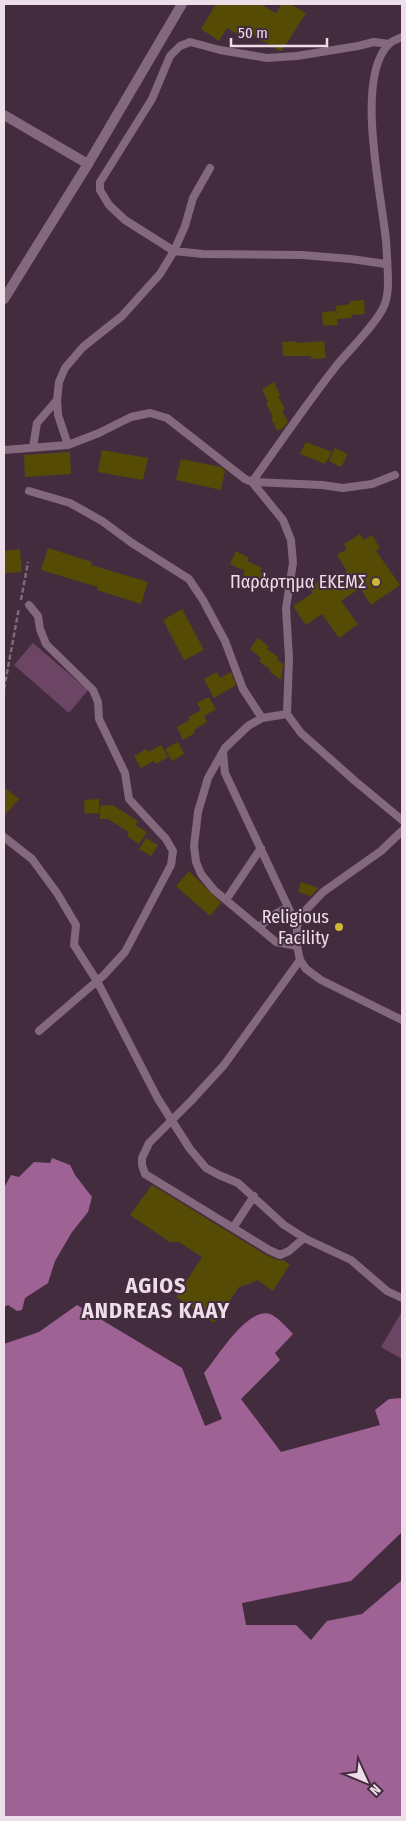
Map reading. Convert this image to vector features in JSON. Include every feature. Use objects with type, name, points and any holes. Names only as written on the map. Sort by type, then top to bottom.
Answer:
[{"type":"street","points":[[4,299],[88,164],[182,4]]},
{"type":"street","points":[[4,115],[88,164]]},
{"type":"lane","points":[[252,482],[318,390],[377,318],[385,304],[388,284],[386,242],[372,121],[372,88],[380,59],[389,44],[402,37]]},
{"type":"lane","points":[[386,264],[351,258],[302,255],[203,254],[174,251],[125,220],[109,206],[100,190],[100,182],[152,99],[170,56],[180,46],[190,42],[220,50],[267,58],[297,56],[374,42],[389,44]]},
{"type":"lane","points":[[68,445],[58,415],[57,400],[59,382],[64,368],[83,347],[122,316],[160,274],[174,251],[185,226],[193,198],[210,168]]},
{"type":"lane","points":[[33,447],[37,424],[57,400]]},
{"type":"lane","points":[[4,450],[68,445],[99,433],[131,417],[150,413],[167,418],[252,482],[322,485],[343,488],[372,484],[395,475]]},
{"type":"lane","points":[[252,482],[283,520],[292,540],[293,563],[286,608],[290,658],[287,714],[301,732],[355,782],[402,820]]},
{"type":"lane","points":[[29,491],[70,503],[102,521],[132,543],[189,579],[203,600],[225,641],[243,688],[262,718]]},
{"type":"lane","points":[[30,605],[38,616],[40,629],[46,644],[93,690],[98,702],[98,719],[126,773],[129,799],[166,839],[173,851],[171,865],[125,952],[97,982],[39,1031]]},
{"type":"lane","points":[[287,714],[262,718],[248,726],[223,751],[208,778],[200,804],[194,846],[196,862],[201,874],[214,890],[276,942],[296,946]]},
{"type":"lane","points":[[223,751],[225,773],[297,926]]},
{"type":"lane","points":[[402,831],[381,851],[322,892],[304,912],[297,926],[296,946],[300,960],[306,969],[321,980],[402,1020]]},
{"type":"lane","points":[[4,837],[32,859],[57,893],[76,925],[74,945],[97,982],[132,1052],[172,1120],[190,1149],[206,1168],[238,1183],[254,1196],[276,1219],[304,1238],[351,1260],[388,1291],[402,1298]]},
{"type":"lane","points":[[226,900],[261,848]]},
{"type":"lane","points":[[260,927],[270,918],[288,907]]},
{"type":"lane","points":[[300,960],[224,1065],[149,1143],[142,1158],[142,1165],[146,1174],[268,1250],[280,1255],[289,1251],[304,1238]]},
{"type":"lane","points":[[233,1228],[254,1196]]},
{"type":"path","points":[[4,690],[28,562]]},
{"type":"shaded area","points":[[33,643],[88,690],[69,713],[14,665]]},
{"type":"shaded area","points":[[52,1158],[70,1165],[75,1175],[92,1197],[88,1212],[72,1232],[55,1261],[48,1283],[25,1298],[22,1310],[17,1311],[8,1305],[4,1307],[4,1188],[11,1175],[19,1177],[34,1162],[50,1163]]},
{"type":"shaded area","points":[[77,1305],[182,1368],[205,1426],[222,1419],[204,1373],[233,1335],[252,1318],[261,1314],[270,1314],[276,1318],[293,1334],[275,1353],[280,1360],[241,1399],[281,1452],[380,1425],[375,1410],[389,1399],[402,1398],[402,1532],[351,1581],[242,1603],[246,1625],[296,1625],[311,1640],[327,1621],[362,1614],[402,1580],[402,1817],[4,1817],[4,1344],[39,1332]]},
{"type":"shaded area","points":[[402,1314],[402,1359],[381,1347]]},
{"type":"building","points":[[216,4],[260,4],[276,13],[282,4],[290,4],[306,13],[282,51],[280,51],[251,34],[247,40],[227,28],[219,41],[201,29]]},
{"type":"building","points":[[364,300],[365,314],[351,315],[352,318],[337,319],[336,306],[350,304],[350,301]]},
{"type":"building","points":[[336,311],[338,325],[323,326],[322,312]]},
{"type":"building","points":[[296,341],[296,343],[324,341],[326,358],[311,359],[311,356],[283,356],[282,342]]},
{"type":"building","points":[[274,382],[280,395],[278,396],[285,409],[282,411],[288,422],[277,431],[262,389]]},
{"type":"building","points":[[306,442],[332,452],[325,464],[300,454]]},
{"type":"building","points":[[335,448],[348,454],[341,467],[329,461]]},
{"type":"building","points":[[102,450],[148,458],[143,480],[98,472]]},
{"type":"building","points":[[70,452],[71,474],[25,477],[24,455]]},
{"type":"building","points":[[181,459],[221,467],[225,471],[221,490],[176,480]]},
{"type":"building","points":[[360,534],[364,540],[372,535],[380,548],[376,551],[400,585],[371,605],[360,588],[341,601],[358,624],[339,638],[322,614],[306,625],[293,606],[313,593],[310,589],[320,580],[325,586],[347,571],[337,555],[347,549],[344,544]]},
{"type":"building","points":[[48,548],[92,562],[91,565],[148,582],[141,604],[97,590],[98,587],[41,570]]},
{"type":"building","points":[[20,549],[22,572],[4,573],[4,551]]},
{"type":"building","points":[[236,551],[249,558],[247,561],[262,568],[260,572],[273,578],[267,591],[255,584],[256,581],[243,575],[245,571],[230,564]]},
{"type":"building","points":[[182,609],[204,650],[184,660],[163,620]]},
{"type":"building","points":[[258,638],[269,647],[267,649],[279,658],[277,660],[283,664],[281,680],[259,661],[261,658],[250,649]]},
{"type":"building","points":[[217,672],[220,678],[231,672],[236,685],[214,698],[204,679]]},
{"type":"building","points":[[209,697],[216,709],[204,716],[207,722],[194,730],[195,733],[183,740],[177,727],[190,720],[188,717],[201,710],[197,703]]},
{"type":"building","points":[[178,742],[184,754],[172,761],[165,749]]},
{"type":"building","points":[[161,745],[168,757],[156,764],[154,761],[141,768],[134,756],[146,749],[148,752]]},
{"type":"building","points":[[4,787],[19,799],[4,816]]},
{"type":"building","points":[[99,799],[99,813],[85,814],[84,800]]},
{"type":"building","points":[[112,805],[138,821],[135,825],[147,832],[139,844],[127,836],[129,832],[108,819],[100,819],[100,806]]},
{"type":"building","points":[[146,838],[158,845],[151,856],[139,849]]},
{"type":"building","points":[[189,871],[221,903],[210,916],[176,886]]},
{"type":"building","points":[[301,882],[318,889],[311,896],[298,892]]},
{"type":"building","points":[[152,1185],[266,1255],[290,1264],[273,1291],[257,1280],[239,1287],[214,1323],[176,1297],[202,1257],[179,1242],[170,1242],[130,1215]]},
{"type":"place","name":"Παράρτημα ΕΚΕΜΣ","points":[[376,582]]},
{"type":"place","name":"Religious Facility","points":[[339,927]]},
{"type":"district","name":"AGIOS ANDREAS KAAY","points":[[156,1298]]}]
